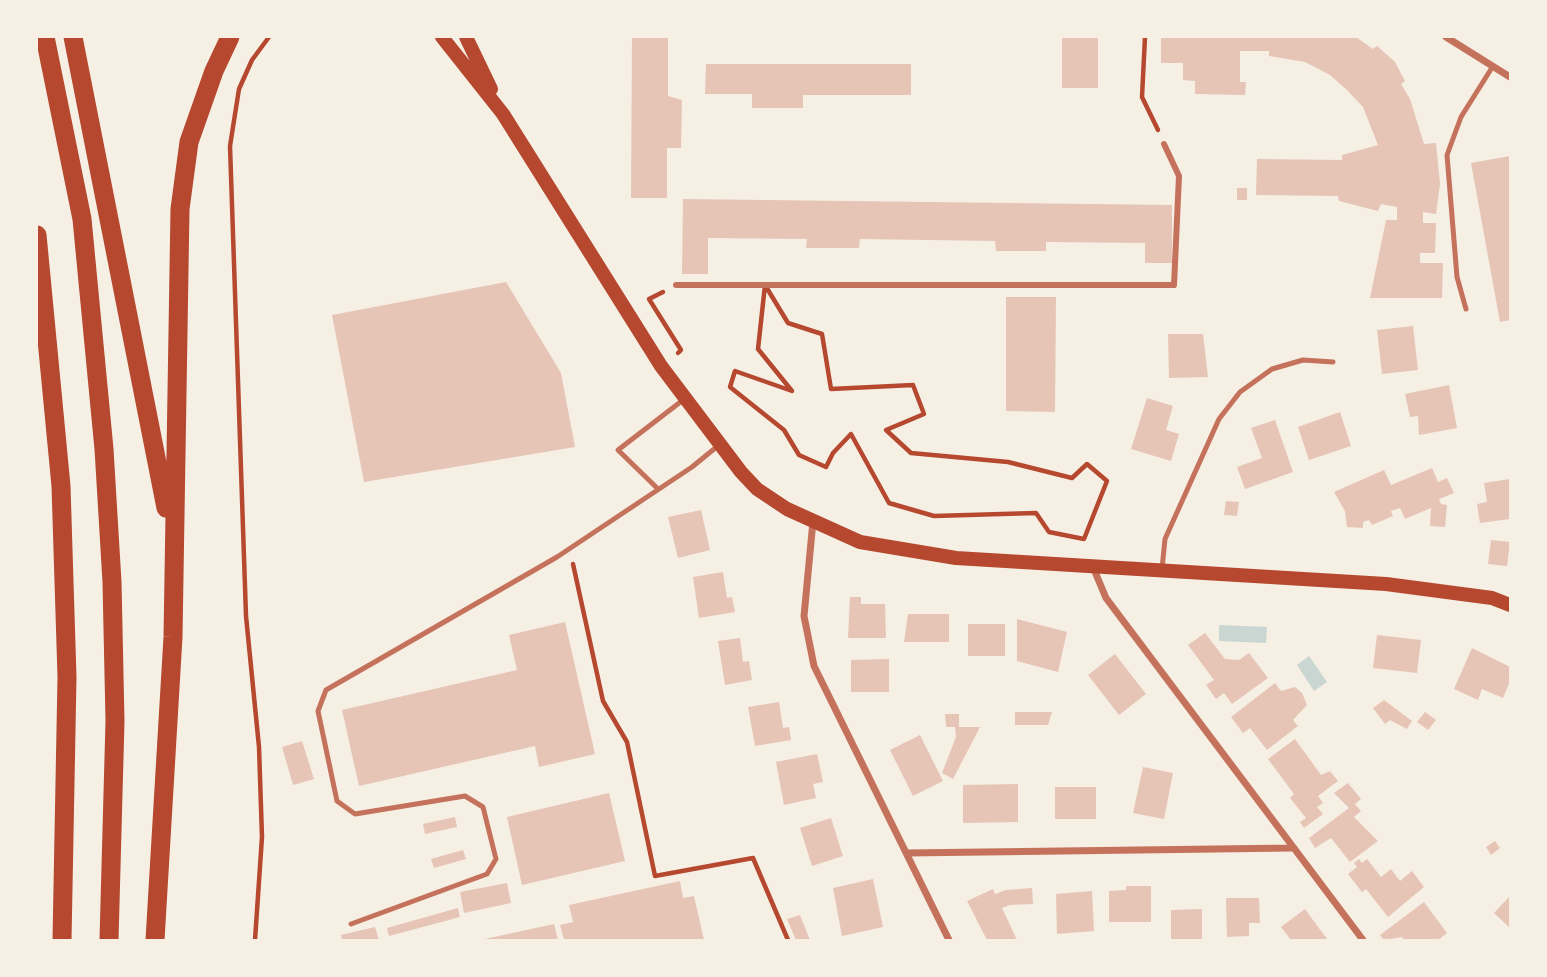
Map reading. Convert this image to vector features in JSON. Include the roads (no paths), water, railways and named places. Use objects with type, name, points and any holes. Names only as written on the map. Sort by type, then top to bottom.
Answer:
[{"type":"highway","points":[[46,37],[82,219],[104,449],[112,582],[115,721],[109,940]]},
{"type":"highway","points":[[73,37],[174,547]]},
{"type":"highway","points":[[155,940],[173,650],[180,209],[189,142],[214,71],[230,37]]},
{"type":"highway","points":[[37,235],[61,486],[67,677],[62,940]]},
{"type":"main road","points":[[442,37],[503,114],[661,366],[757,489],[813,521],[860,541],[942,556],[1386,584],[1492,598],[1510,605]]},
{"type":"main road","points":[[467,37],[503,114]]},
{"type":"street","points":[[1446,37],[1510,77]]},
{"type":"street","points":[[676,285],[1174,285],[1179,176],[1164,144]]},
{"type":"street","points":[[813,521],[804,616],[814,666],[949,940]]},
{"type":"street","points":[[1093,567],[1106,598],[1363,940]]},
{"type":"street","points":[[907,853],[1292,848]]},
{"type":"lane","points":[[1466,309],[1457,277],[1447,155],[1461,117],[1493,66]]},
{"type":"lane","points":[[1162,571],[1165,539],[1219,419],[1240,391],[1272,369],[1303,360],[1333,362]]},
{"type":"lane","points":[[657,488],[618,450],[686,398]]},
{"type":"lane","points":[[351,924],[487,874],[496,859],[483,807],[465,796],[355,814],[337,801],[318,711],[326,690],[556,557],[692,467],[721,444]]}]
